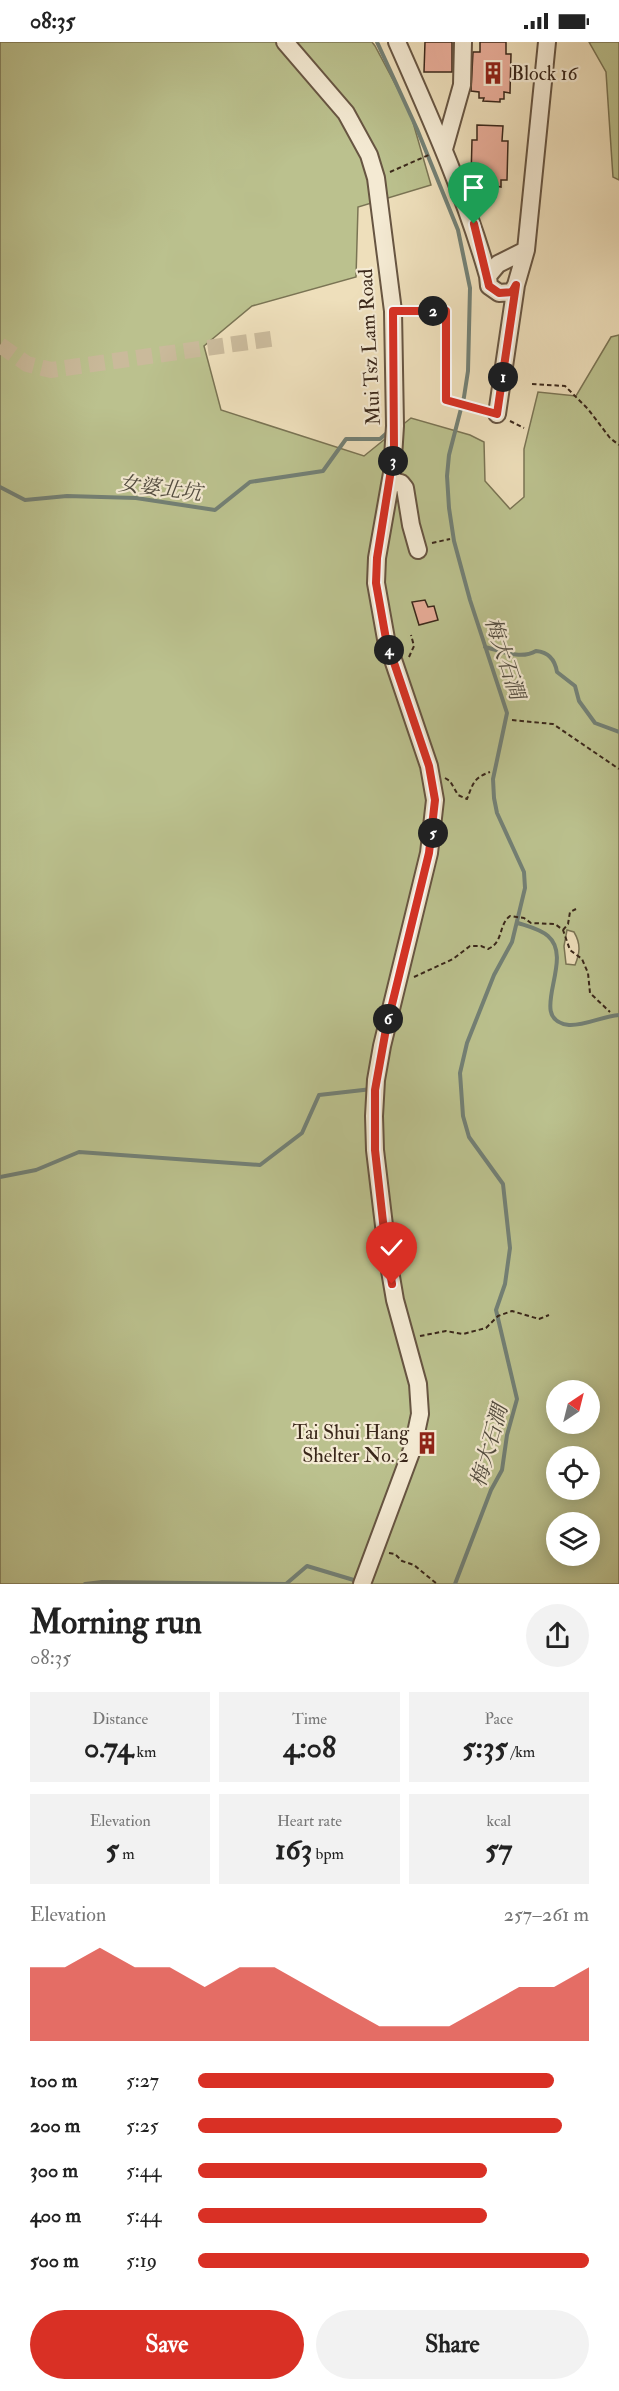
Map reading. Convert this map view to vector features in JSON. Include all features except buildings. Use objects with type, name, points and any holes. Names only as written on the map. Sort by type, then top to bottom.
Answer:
[{"type":"street","name":"Mui Tsz Lam Road","points":[[285,42],[350,119],[369,156],[376,178],[393,311],[395,426],[391,481],[377,558],[376,583],[389,649],[433,780],[435,800],[432,838],[378,1065],[374,1101],[374,1136],[387,1259],[418,1384],[420,1414],[413,1447],[362,1584]]},
{"type":"street","points":[[397,42],[440,150],[474,224],[489,286],[499,293],[512,292],[516,285]]},
{"type":"street","points":[[440,150],[462,85],[463,42]]},
{"type":"street","points":[[497,414],[516,285],[526,250],[547,42]]},
{"type":"street","points":[[488,276],[498,264],[526,250]]},
{"type":"street","points":[[391,481],[401,483],[405,488],[411,525],[418,549]]},
{"type":"path","points":[[376,178],[440,150]]},
{"type":"path","points":[[393,311],[446,311],[446,400],[497,414]]},
{"type":"path","points":[[532,384],[565,386],[588,409],[610,438],[619,445]]},
{"type":"path","points":[[418,549],[450,538]]},
{"type":"path","points":[[411,635],[414,646]]},
{"type":"path","points":[[512,720],[553,724],[619,769]]},
{"type":"path","points":[[433,780],[448,779],[458,795],[467,799],[470,786],[478,777],[490,772]]},
{"type":"path","points":[[563,930],[568,924],[570,912],[576,909]]},
{"type":"path","points":[[399,975],[415,977],[420,975],[453,959],[470,946],[481,946],[488,949],[494,947],[502,934],[505,919],[510,916],[524,918],[531,923],[555,924],[563,930],[570,950],[582,959],[588,973],[590,993],[610,1012]]},
{"type":"path","points":[[426,1335],[446,1331],[463,1334],[486,1328],[507,1311],[521,1312],[539,1318],[549,1315]]},
{"type":"path","points":[[387,1553],[395,1554],[402,1561],[414,1565],[437,1584]]},
{"type":"green space","points":[[0,42],[372,42],[375,46],[410,112],[431,185],[358,207],[356,277],[252,306],[204,346],[221,410],[364,456],[411,418],[470,435],[484,442],[485,481],[510,509],[524,497],[524,449],[538,392],[576,396],[611,337],[619,335],[619,1584],[0,1584]],"holes":[[[567,930],[574,932],[578,941],[579,948],[575,965],[566,964],[564,946]]]},
{"type":"green space","points":[[589,42],[619,42],[619,180],[613,177],[606,72]]},
{"type":"waterway","name":"梅大石澗","points":[[377,42],[417,129],[458,230],[470,288],[468,371],[464,397],[449,455],[447,476],[449,508],[454,541],[470,600],[507,713],[493,779],[494,798],[497,813],[524,872],[525,888],[512,942],[494,975],[467,1043],[460,1073],[463,1116],[469,1137],[503,1184],[510,1248],[505,1284],[496,1310],[517,1399],[507,1435],[502,1470],[491,1490],[455,1584]]},
{"type":"waterway","name":"女婆北坑","points":[[0,487],[25,500],[67,496],[136,498],[215,510],[250,482],[323,471],[346,439],[380,439],[388,432]]},
{"type":"waterway","points":[[485,647],[517,655],[536,651],[548,655],[553,660],[557,672],[575,686],[579,701],[595,723],[619,732]]},
{"type":"waterway","points":[[518,923],[545,934],[555,947],[557,959],[550,1001],[551,1012],[557,1021],[575,1025],[619,1015]]},
{"type":"waterway","points":[[0,1177],[36,1170],[79,1152],[260,1165],[302,1133],[319,1095],[372,1089]]},
{"type":"waterway","points":[[85,1584],[102,1582],[286,1584],[307,1566],[357,1581]]},
{"type":"tunnel","points":[[0,345],[27,364],[51,370],[277,338]]},
{"type":"place","name":"Block 16","points":[[493,73]]},
{"type":"place","name":"Tai Shui Hang Shelter No. 2","points":[[427,1443]]},
{"type":"route","points":[[392,1284],[387,1259],[375,1150],[375,1090],[386,1029],[429,853],[435,800],[435,788],[429,766],[386,639],[376,583],[377,558],[390,489],[394,451],[393,311],[446,311],[446,400],[497,414],[516,285],[512,292],[499,293],[489,286],[474,224]]}]
